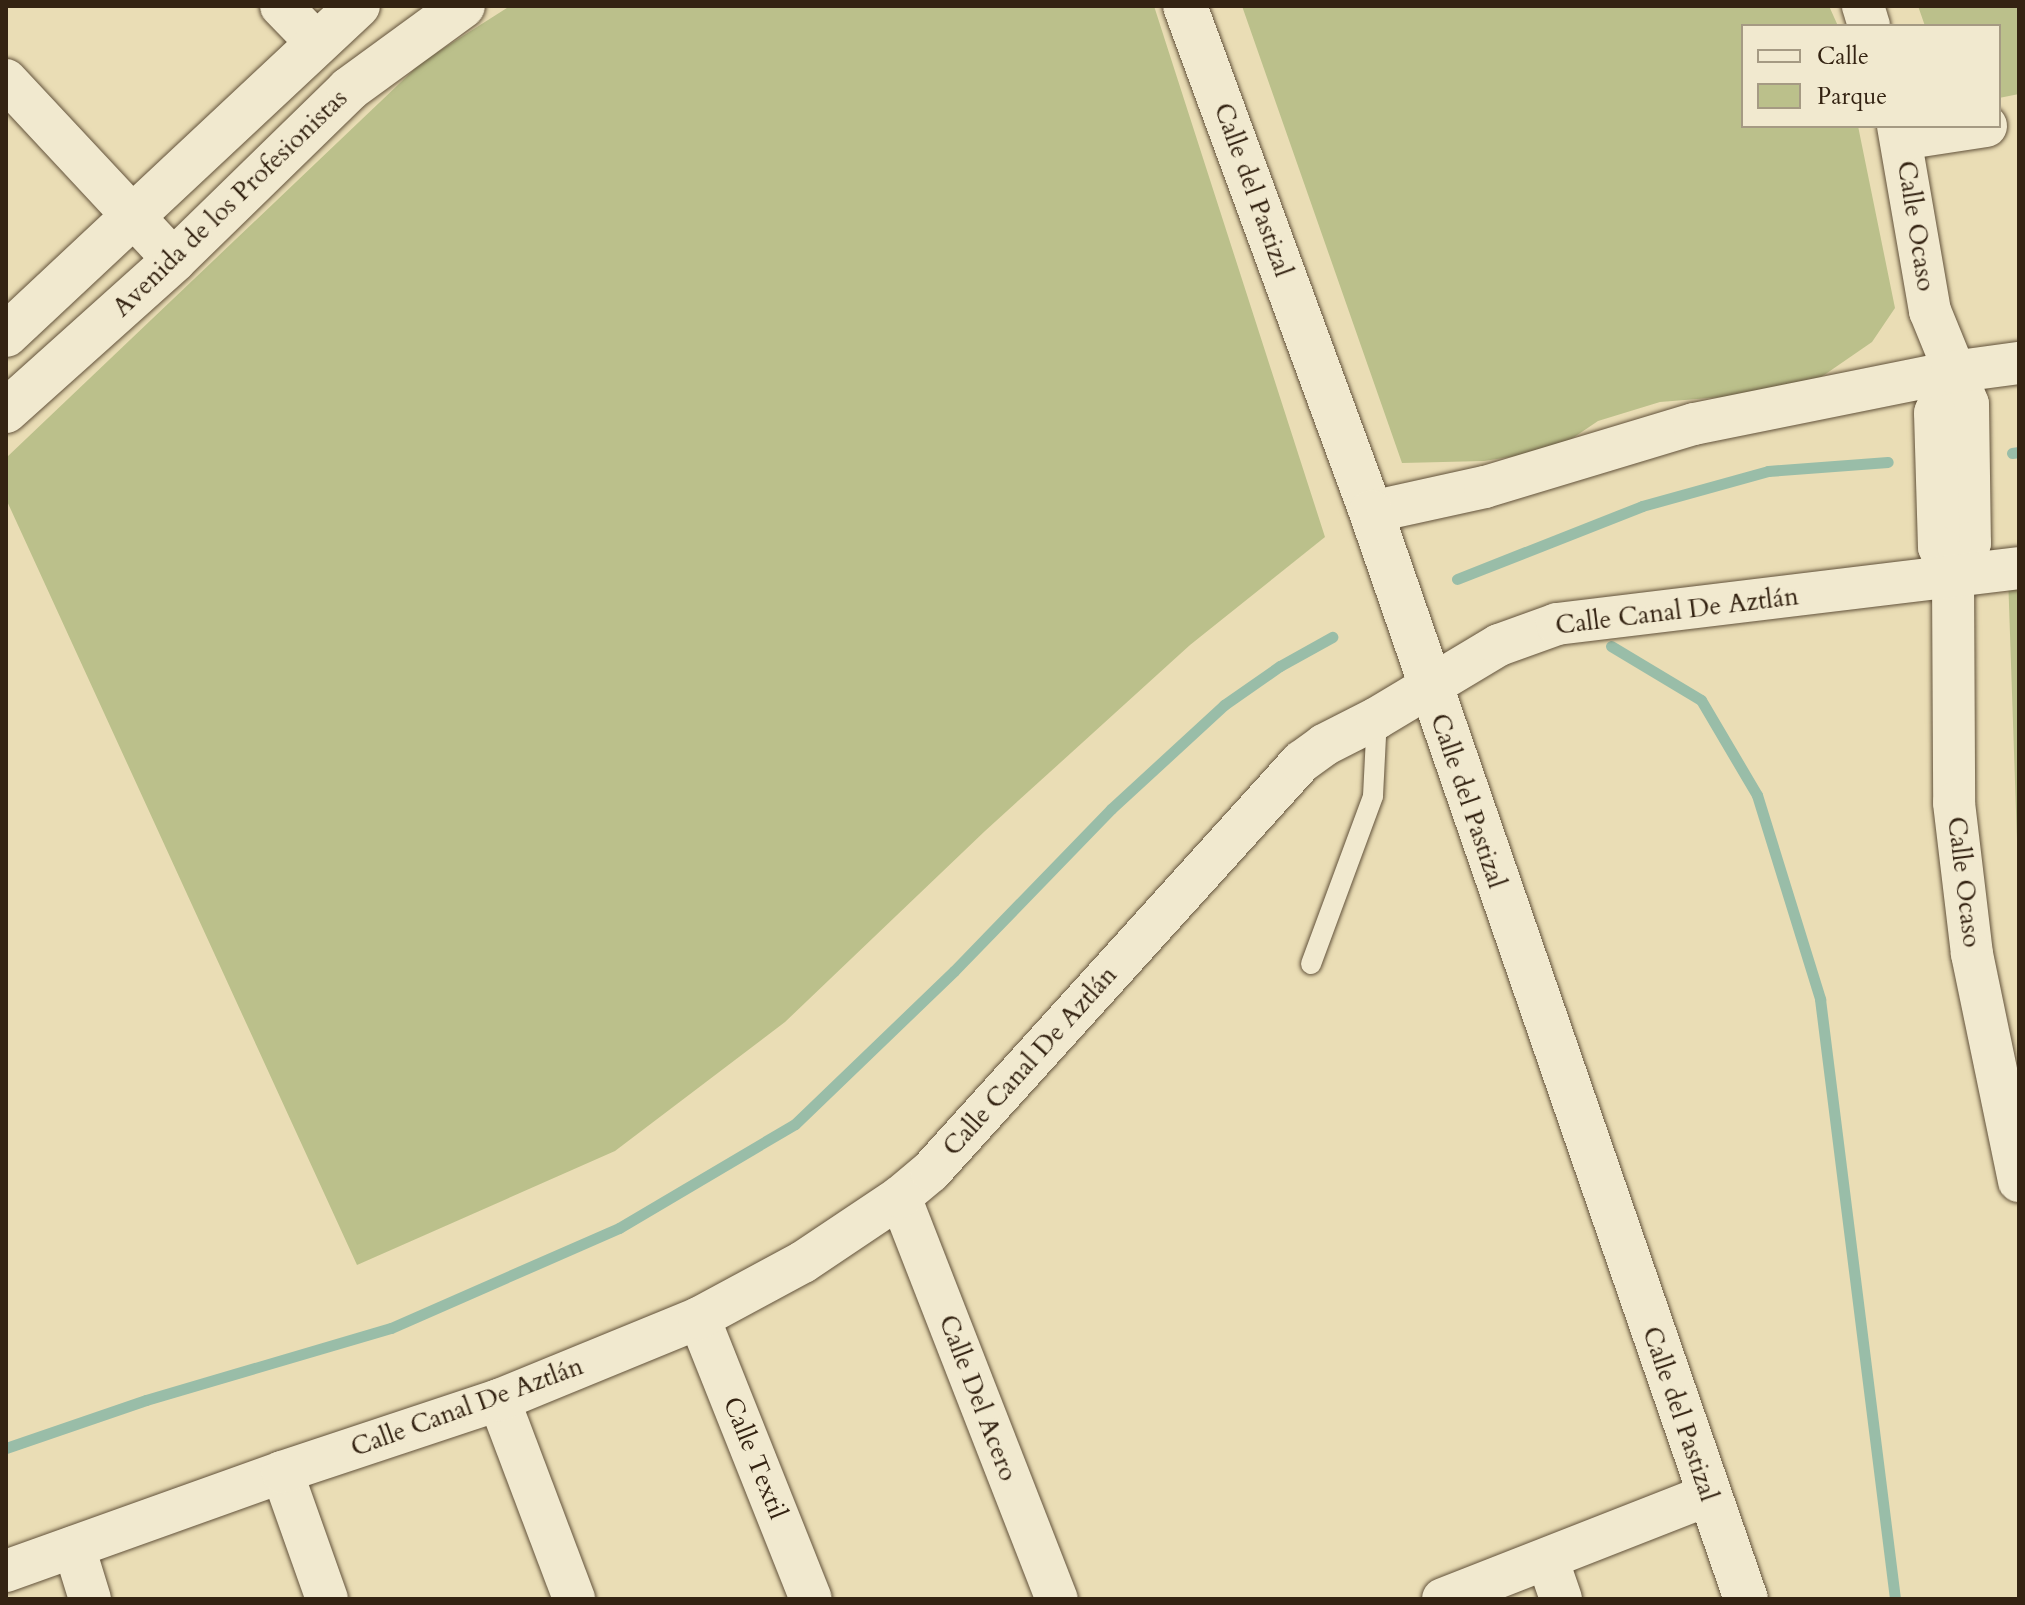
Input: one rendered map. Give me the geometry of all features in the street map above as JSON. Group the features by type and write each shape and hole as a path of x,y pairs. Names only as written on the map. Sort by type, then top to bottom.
{"street":[{"path":"281,6 317,43"},
{"name":"Avenida de los Profesionistas","path":"6,335 358,6"},
{"name":"Avenida de los Profesionistas","path":"6,411 174,260 349,89 463,6"},
{"name":"Calle del Pastizal","path":"1185,6 1371,512 1428,685 1746,1599"},
{"path":"6,80 174,260"},
{"path":"1900,133 1961,128"},
{"name":"Calle Ocaso","path":"1900,133 1930,311 1952,372 1935,413 1939,547 1953,578 1954,803 1972,954 2019,1181"},
{"path":"1371,512 1485,487 1694,424 1952,372 2019,363"},
{"name":"Calle Canal De Aztlán","path":"6,1571 282,1472 499,1400 699,1318 803,1262 900,1197 931,1171 1282,780 1324,745 1377,718 1499,645 1557,624 2019,568"},
{"name":"Calle Del Acero","path":"900,1197 1057,1599"},
{"name":"Calle Textil","path":"699,1318 811,1599"},
{"path":"499,1400 574,1599"},
{"path":"282,1472 327,1599"},
{"path":"1443,1599 1555,1580 1708,1495"},
{"path":"74,1547 90,1599"}],"lane":[{"path":"1311,964 1373,796 1377,718"}],"green space":[{"path":"510,6 1154,6 1325,537 1190,645 985,831 785,1022 615,1151 357,1265 6,499 6,458 422,62"},
{"path":"1242,6 1829,6 1837,24 1741,24 1741,128 1858,128 1895,308 1872,342 1814,382 1758,404 1722,397 1660,402 1598,421 1555,450 1484,461 1402,463"},
{"path":"1918,6 2019,6 2019,94 2001,98 2001,24 1924,24"},
{"path":"2019,573 2019,899 2008,575"}],"waterway":[{"path":"2012,453 2019,452"},
{"path":"1457,579 1642,506 1768,471 1888,462"},
{"path":"6,1448 146,1400 391,1328 619,1228 795,1124 954,971 1111,809 1224,705 1280,666 1332,637"},
{"path":"1611,646 1701,700 1757,795 1820,999 1895,1599"}]}
